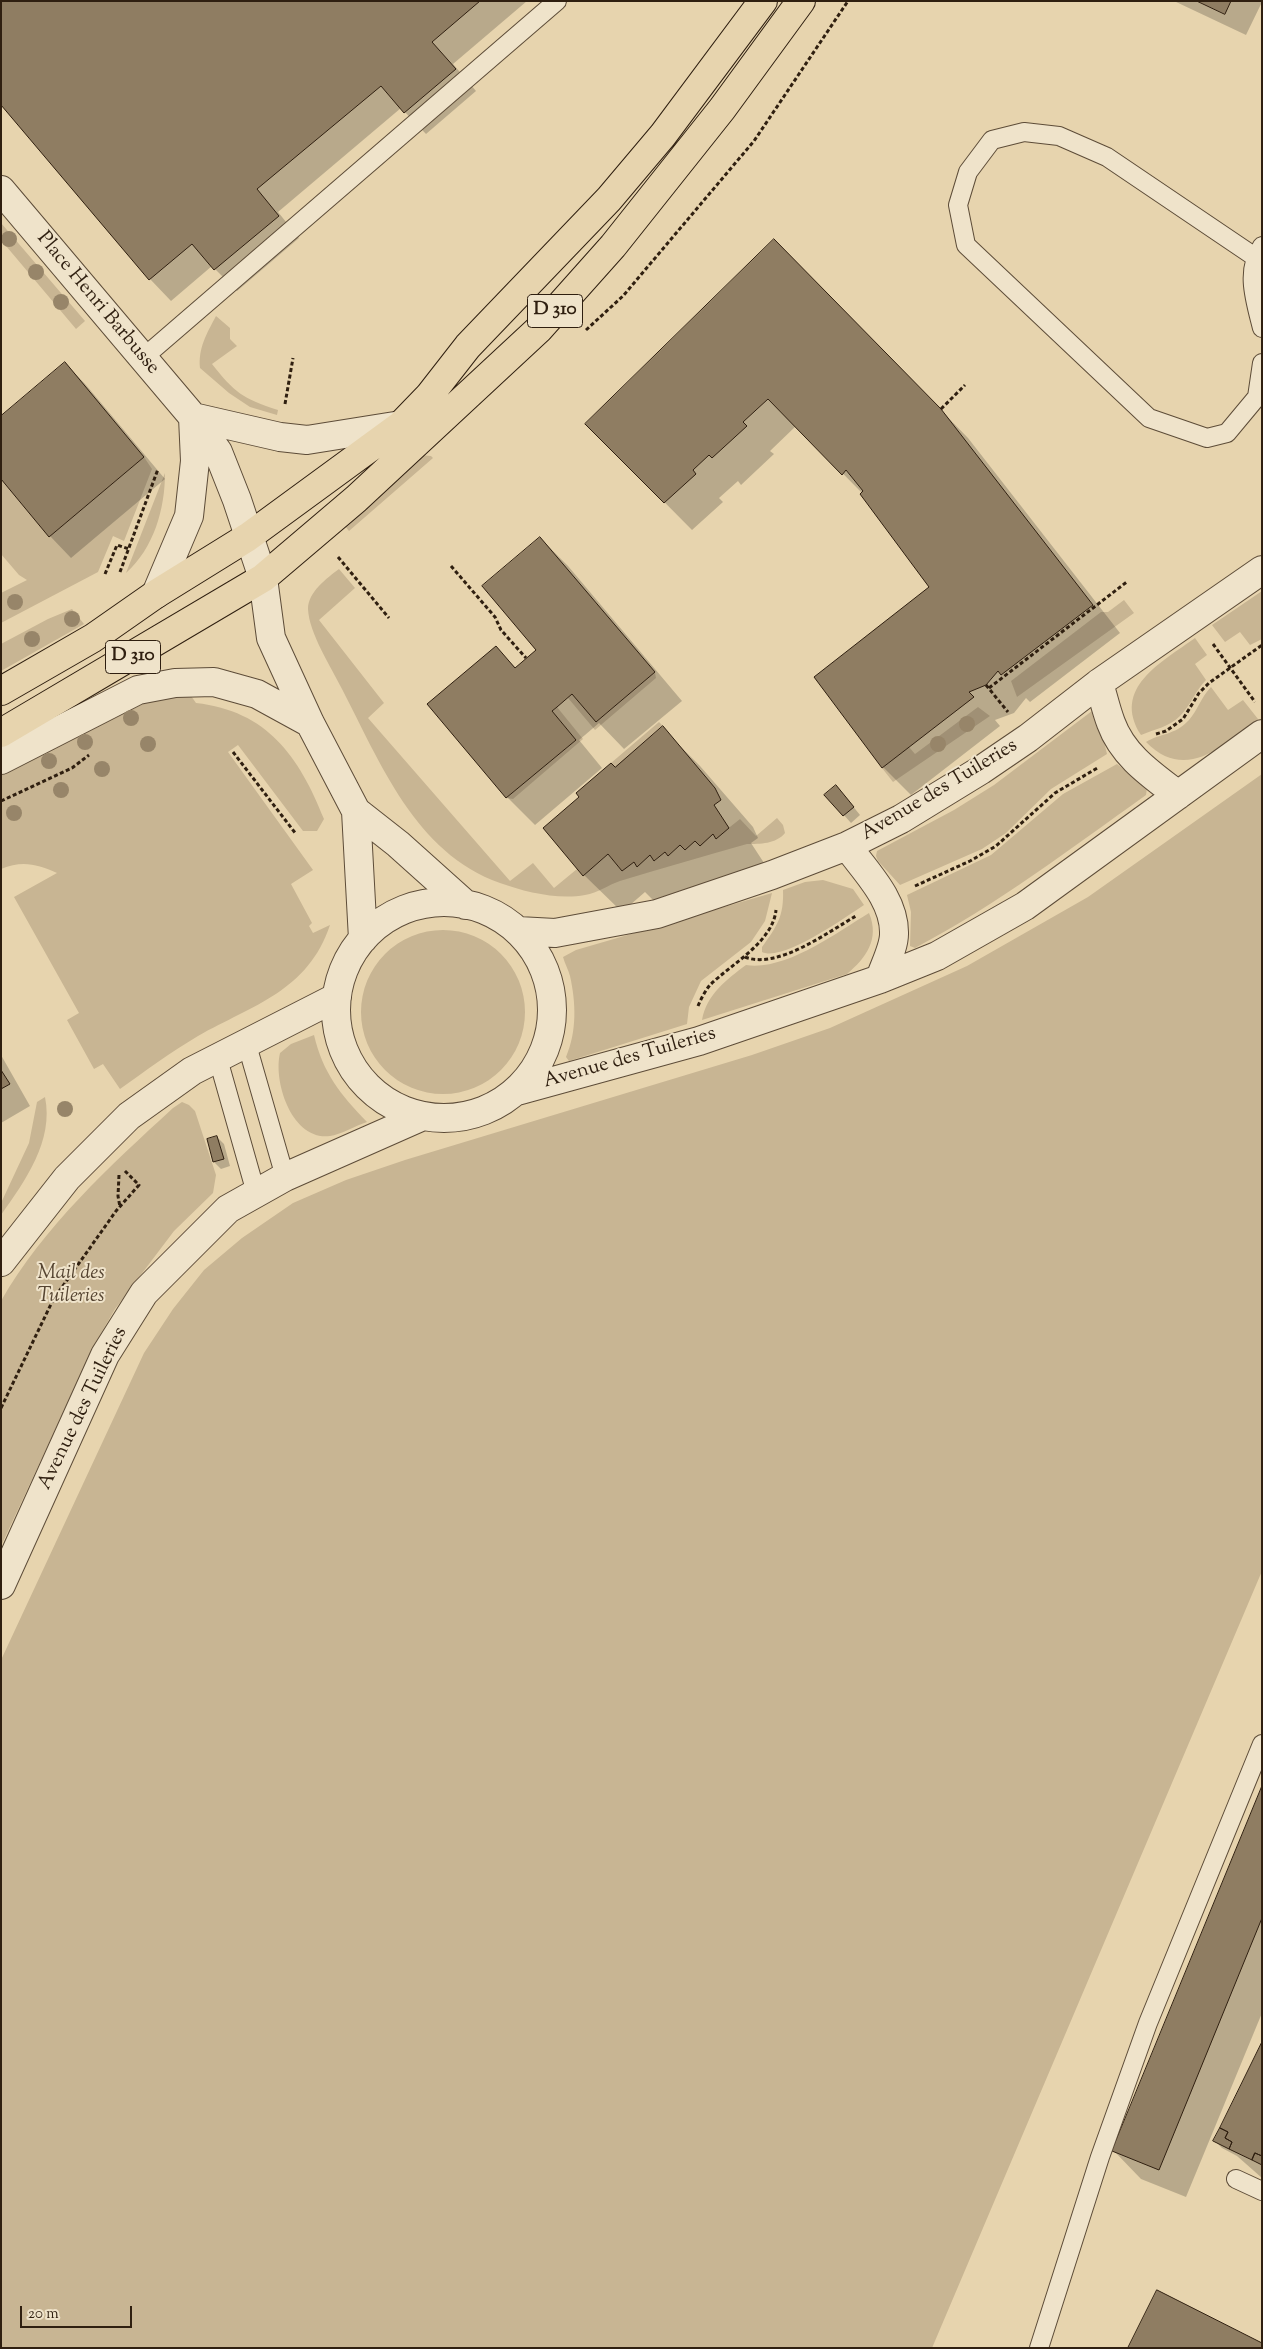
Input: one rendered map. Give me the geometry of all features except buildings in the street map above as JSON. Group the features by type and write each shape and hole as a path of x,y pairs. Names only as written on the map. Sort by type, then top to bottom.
{"main road":[{"name":"D 310","path":"1,691 93,638 156,594 248,537 401,425 429,396 468,346 615,192 663,135 763,1"},
{"name":"D 310","path":"1,733 263,578 356,499 539,329 619,239 722,109 801,1"}],"street":[{"name":"Place Henri Barbusse","path":"1,190 193,417 218,452 237,500 263,578 271,638 310,723 356,811"},
{"path":"156,594 189,516 195,461 193,417 280,437 307,440 401,425"},
{"name":"Avenue des Tuileries","path":"518,931 555,933 657,914 772,875 847,846 901,819 981,770 1028,738 1099,683 1262,570"},
{"path":"1,760 138,690 175,684 214,682 256,694 310,723"},
{"path":"1099,683 1111,725 1126,751 1142,767 1178,795"},
{"name":"Avenue des Tuileries","path":"517,1091 699,1041 880,979 937,956 989,929 1025,906 1262,734"},
{"path":"356,811 398,844 466,905"},
{"path":"356,811 363,939"},
{"path":"847,846 887,900 893,918 894,936 880,979"},
{"path":"438,902 466,905 494,914 518,931 540,959 552,993 551,1029 539,1063 517,1091 489,1109 457,1118 424,1116 398,1108 375,1094 356,1074 344,1051 339,1033 336,998 345,966 363,939 384,920 410,908 438,902"},
{"path":"1,1262 67,1178 122,1124 192,1071 247,1045 336,998"},
{"name":"Avenue des Tuileries","path":"1,1586 105,1355 144,1293 228,1209 285,1176 424,1116"}],"lane":[{"path":"143,358 557,1"},
{"path":"1262,328 1252,289 1258,251 1107,157 1059,136 1024,132 992,140 968,172 958,205 966,245 1149,418 1207,438 1227,433 1257,397 1262,363"},
{"path":"247,1045 285,1176"},
{"path":"218,1058 256,1193"},
{"path":"1039,2348 1100,2157 1148,2023 1262,1744"},
{"path":"1236,2179 1262,2191"}],"path":[{"path":"284,410 293,358"},
{"path":"940,409 965,386"},
{"path":"120,572 162,461"},
{"path":"105,574 117,545 129,549"},
{"path":"338,557 390,618"},
{"path":"451,566 495,617 502,630 526,658"},
{"path":"1006,710 988,687 1128,581"},
{"path":"1193,618 1256,702"},
{"path":"745,957 755,961 776,958 817,939 887,900 970,861 996,846 1055,793 1126,751 1143,738 1166,731 1183,719 1199,693 1230,667 1262,645"},
{"path":"233,752 296,834"},
{"path":"699,1041 694,1022 698,1004 708,986 745,957 763,937 776,914 778,896 772,875"},
{"path":"1,1408 53,1300 120,1207 139,1185 121,1167 118,1196 120,1207"}],"green space":[{"path":"1,223 85,321 76,329 1,240"},
{"path":"216,316 230,328 230,339 237,346 212,364 233,388 256,402 278,410 277,415 250,407 229,393 200,368 202,347"},
{"path":"420,455 433,458 349,531 345,526"},
{"path":"144,457 152,469 124,541 113,536 98,572 1,623 1,593 27,580 19,575 1,554 1,479 49,537"},
{"path":"165,473 163,500 151,540 136,563 126,573"},
{"path":"339,569 355,588 319,620 384,703 368,718 510,881 533,863 554,888 577,869 584,875 608,854 622,871 634,862 638,866 650,855 655,861 665,852 668,856 680,845 685,850 695,841 713,834 716,838 740,819 756,836 777,818 783,825 785,833 772,841 747,844 620,881 590,894 575,896 553,896 520,889 500,883 470,869 445,850 423,828 403,802 386,775 316,639 309,618 309,603 319,586"},
{"path":"1262,591 1262,639 1250,645 1240,632 1225,642 1212,625"},
{"path":"1124,600 1134,613 1017,697 1011,681 1101,612 1108,612"},
{"path":"72,609 84,624 1,671 1,644 48,619"},
{"path":"1195,638 1207,655 1195,664 1206,680 1184,712 1176,720 1141,735 1133,718 1132,703 1136,690 1144,678 1156,667"},
{"path":"655,672 656,678 595,730 568,698 572,694 596,722"},
{"path":"1211,687 1228,710 1243,700 1258,719 1218,749 1190,760 1176,759 1161,754 1146,742 1178,729 1189,720"},
{"path":"189,693 196,703 221,708 242,716 261,727 277,740 303,775 324,819 317,831 303,831 238,745 228,752 313,870 291,884 312,923 309,926 313,933 330,925 320,947 308,966 293,981 258,1005 188,1042 120,1089 103,1064 94,1069 67,1020 79,1013 14,897 57,873 29,864 9,866 1,869 1,775 151,700"},
{"path":"557,707 583,739 513,799 506,798 576,740 552,711"},
{"path":"978,707 990,716 893,782 882,768 909,747 915,754"},
{"path":"1092,711 1097,714 1107,754 1051,789 1006,833 982,849 900,885 878,861 877,851 954,810 994,785"},
{"path":"659,722 663,726 615,767 611,763"},
{"path":"1117,764 1147,788 1146,795 1005,894 915,948 910,946 911,912 907,895 991,855 1063,794"},
{"path":"1262,774 1262,1571 932,2348 1,2348 1,1660 144,1353 173,1309 204,1270 242,1238 293,1203 346,1180 405,1160 752,1055 830,1028 967,966 1088,897"},
{"path":"823,880 853,889 864,905 798,945 784,951 762,952 762,947 776,927 781,914 783,890 805,882"},
{"path":"772,893 765,921 751,942 701,981 689,1007 687,1024 569,1061 566,1057 574,1027 574,1007 570,976 563,957 576,950"},
{"path":"869,913 873,931 872,940 865,955 847,974 702,1020 708,1003 718,988 746,965 777,962 794,956 826,940"},
{"path":"443,930 467,934 482,940 501,954 515,973 521,988 525,1012 521,1036 515,1051 501,1070 482,1084 467,1090 443,1094 419,1090 404,1084 385,1070 371,1051 365,1036 361,1012 365,988 371,973 385,954 404,940 419,934"},
{"path":"314,1035 322,1061 334,1082 367,1122 330,1136 317,1135 305,1129 296,1120 288,1107 280,1079 280,1053 291,1044"},
{"path":"45,1097 47,1113 41,1145 28,1174 1,1215 1,1203 29,1143 37,1102"},
{"name":"Mail des Tuileries","path":"182,1102 189,1105 195,1111 216,1175 213,1193 174,1231 115,1309 96,1342 1,1546 1,1301 37,1247 58,1222 102,1175 173,1108"}]}
